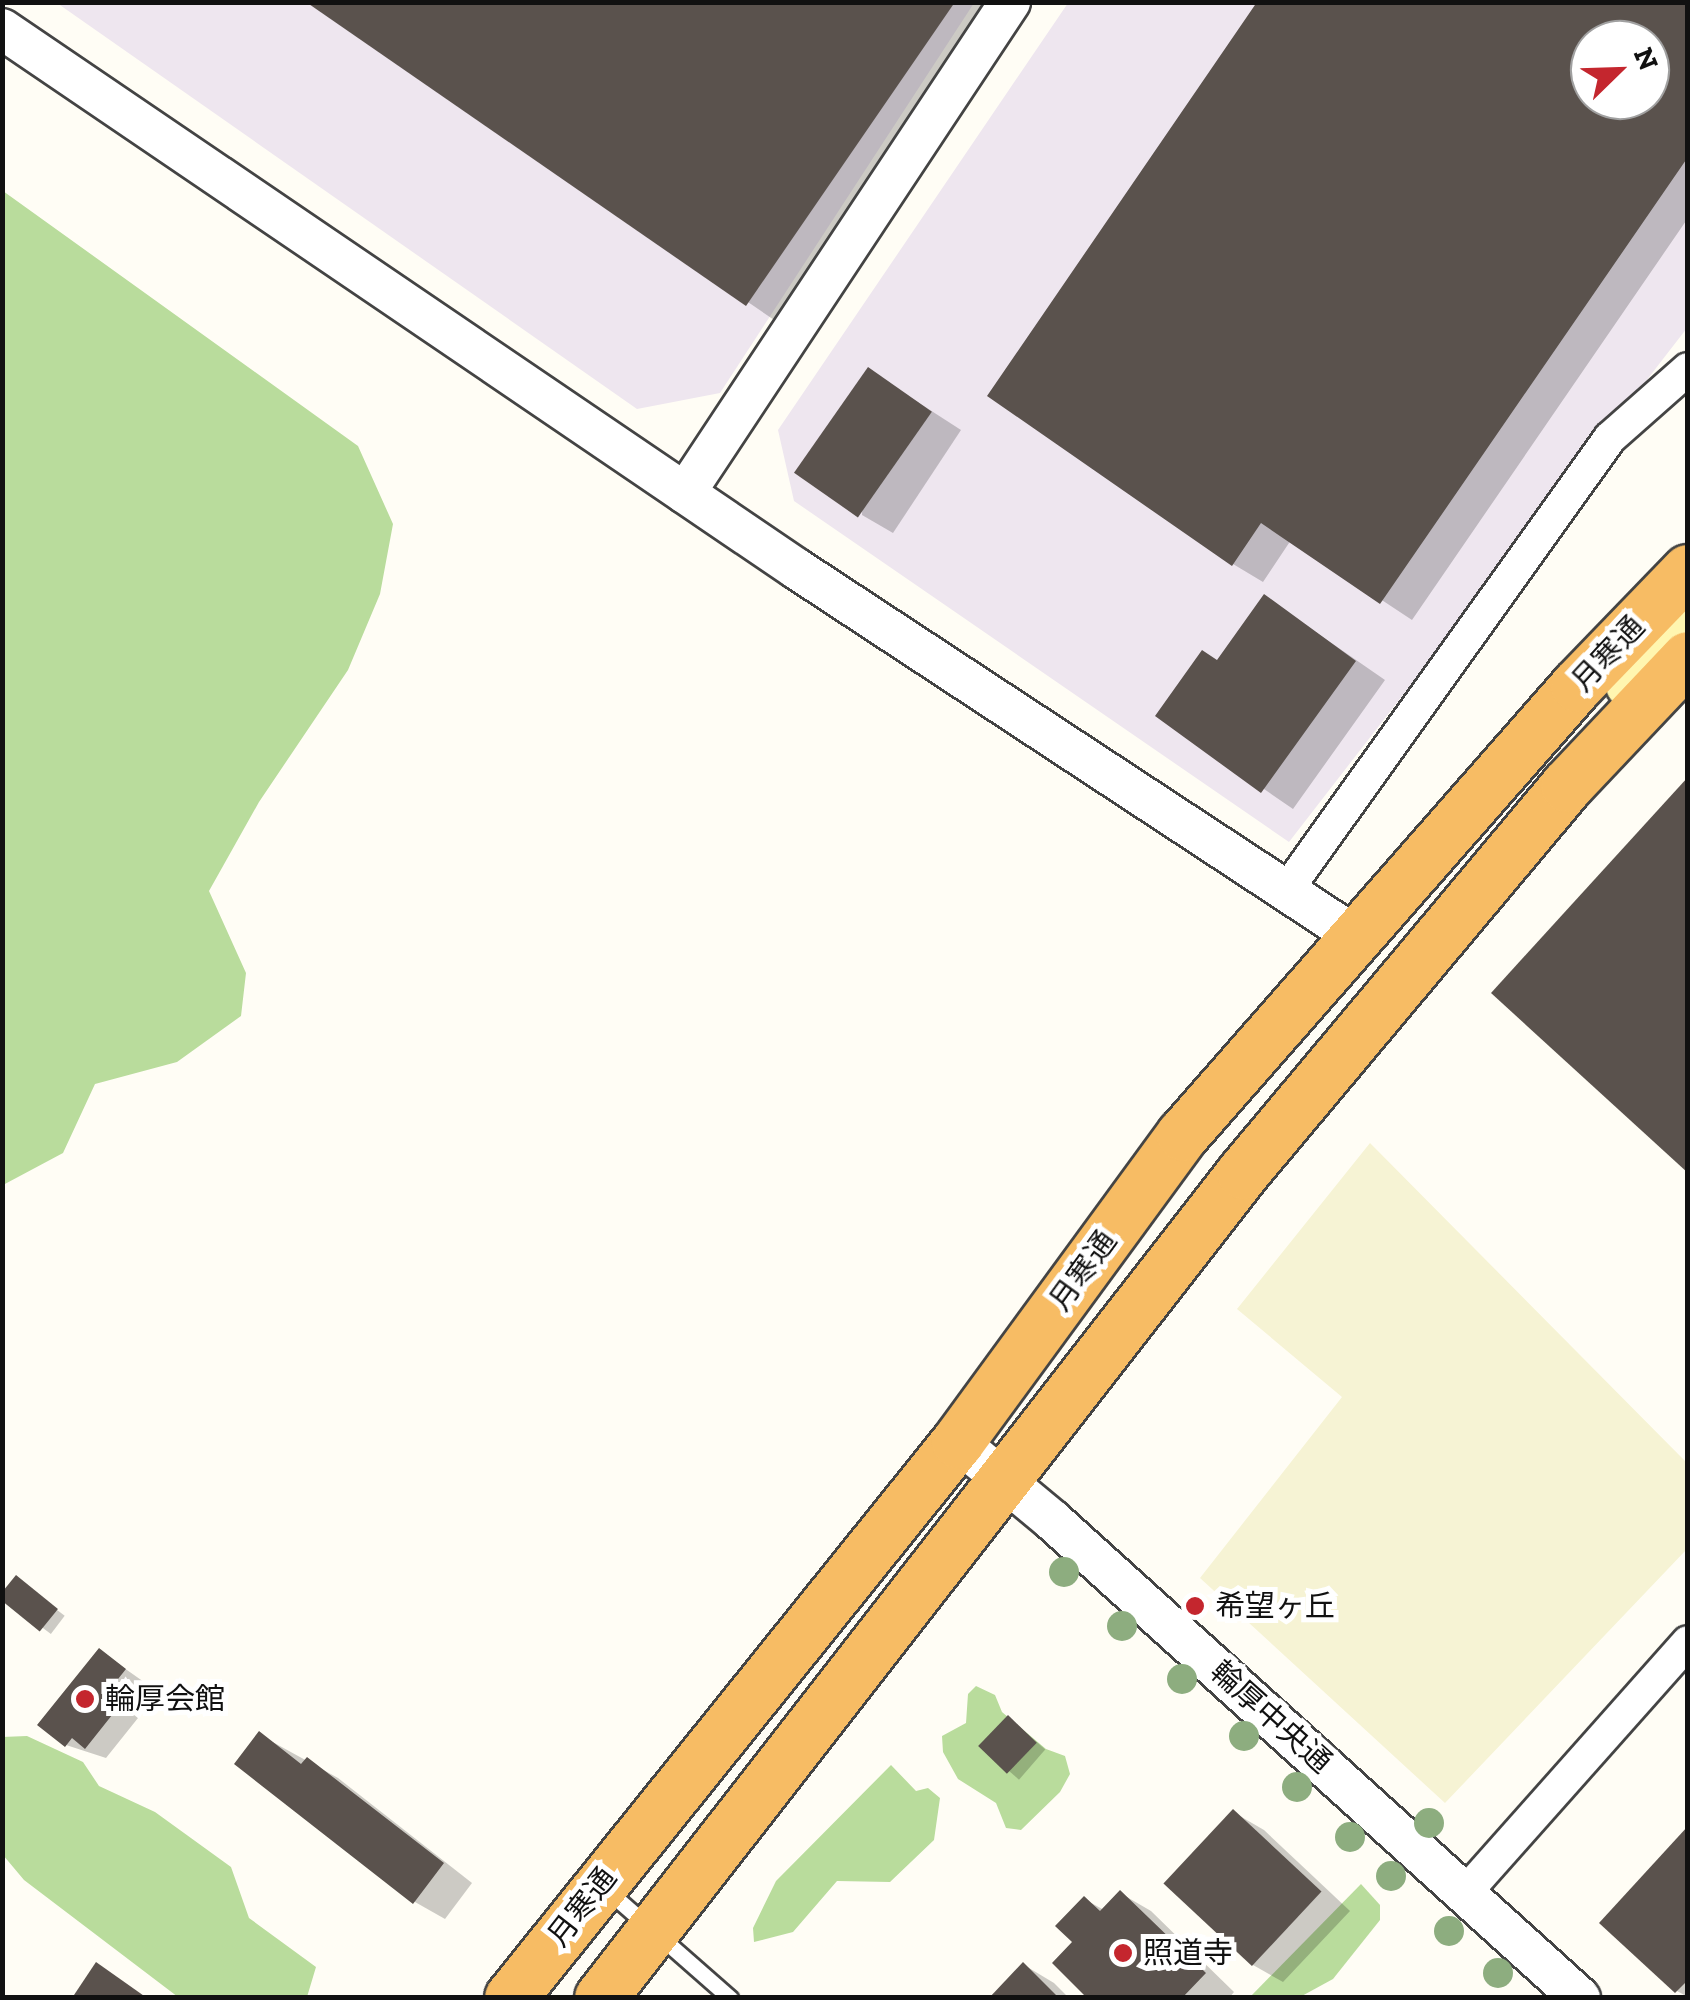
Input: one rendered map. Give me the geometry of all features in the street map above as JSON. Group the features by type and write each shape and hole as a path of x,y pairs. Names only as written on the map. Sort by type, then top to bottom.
{"highway":[{"name":"月寒通","path":"511,1998 958,1442 1183,1135 1355,936 1688,571"},
{"name":"月寒通","path":"601,1998 1320,1079 1567,786 1688,658"}],"main road":[{"path":"1320,1079 1445,901 1688,620"}],"street":[{"path":"685,493 1010,2"},
{"path":"2,29 685,493 1355,936"},
{"path":"1286,891 1610,438 1688,369"},
{"name":"輪厚中央通","path":"958,1442 1466,1892 1580,1998"},
{"path":"1466,1892 1688,1642"}],"lane":[{"path":"600,1884 730,1998"}],"shaded area":[{"path":"57,3 974,3 720,393 637,409"},
{"path":"1068,3 1687,3 1687,328 1289,842 794,501 778,430"},
{"path":"1370,1143 1687,1463 1687,1549 1445,1803 1200,1578 1342,1397 1237,1309"}],"green space":[{"path":"3,191 358,446 393,524 380,594 348,670 259,802 209,891 246,973 241,1016 177,1062 95,1084 63,1153 3,1185"},
{"path":"976,1686 995,1695 1002,1712 1046,1749 1065,1756 1070,1774 1060,1792 1021,1830 1006,1828 996,1803 958,1779 943,1752 942,1736 966,1723 968,1694"},
{"path":"27,1736 83,1762 99,1786 155,1812 231,1867 249,1918 316,1967 307,1997 178,1997 24,1880 3,1855 2,1737"},
{"path":"891,1765 916,1791 928,1788 940,1798 934,1840 890,1882 837,1881 793,1932 754,1942 753,1928 776,1881"},
{"path":"1361,1884 1380,1905 1380,1920 1333,1979 1300,1997 1250,1997"}],"building":[{"path":"306,2 955,2 746,306"},
{"path":"1257,2 1688,2 1688,157 1380,604 1261,523 1232,566 987,396"},
{"path":"868,367 932,412 858,517 794,473"},
{"path":"1264,594 1356,661 1261,793 1155,716 1202,650 1217,660"},
{"path":"1688,777 1688,1173 1491,993"},
{"path":"16,1575 58,1609 40,1632 2,1601 2,1592"},
{"name":"輪厚会館","path":"99,1648 126,1669 106,1694 120,1705 85,1749 72,1738 65,1747 37,1725"},
{"path":"1008,1715 1037,1743 1007,1774 978,1746"},
{"path":"259,1731 301,1764 307,1757 444,1863 413,1904 234,1764"},
{"path":"1233,1809 1321,1892 1252,1966 1163,1884"},
{"path":"1688,1826 1688,1980 1675,1993 1599,1923"},
{"name":"照道寺","path":"1120,1890 1206,1973 1182,1998 1087,1998 1052,1963 1072,1942 1055,1926 1084,1896 1100,1911"},
{"path":"96,1962 147,1998 72,1998"},
{"path":"1023,1962 1059,1998 989,1998"}],"place":[{"name":"希望ヶ丘","path":"1195,1606"},
{"name":"輪厚会館","path":"85,1699"},
{"name":"照道寺","path":"1123,1953"}]}
